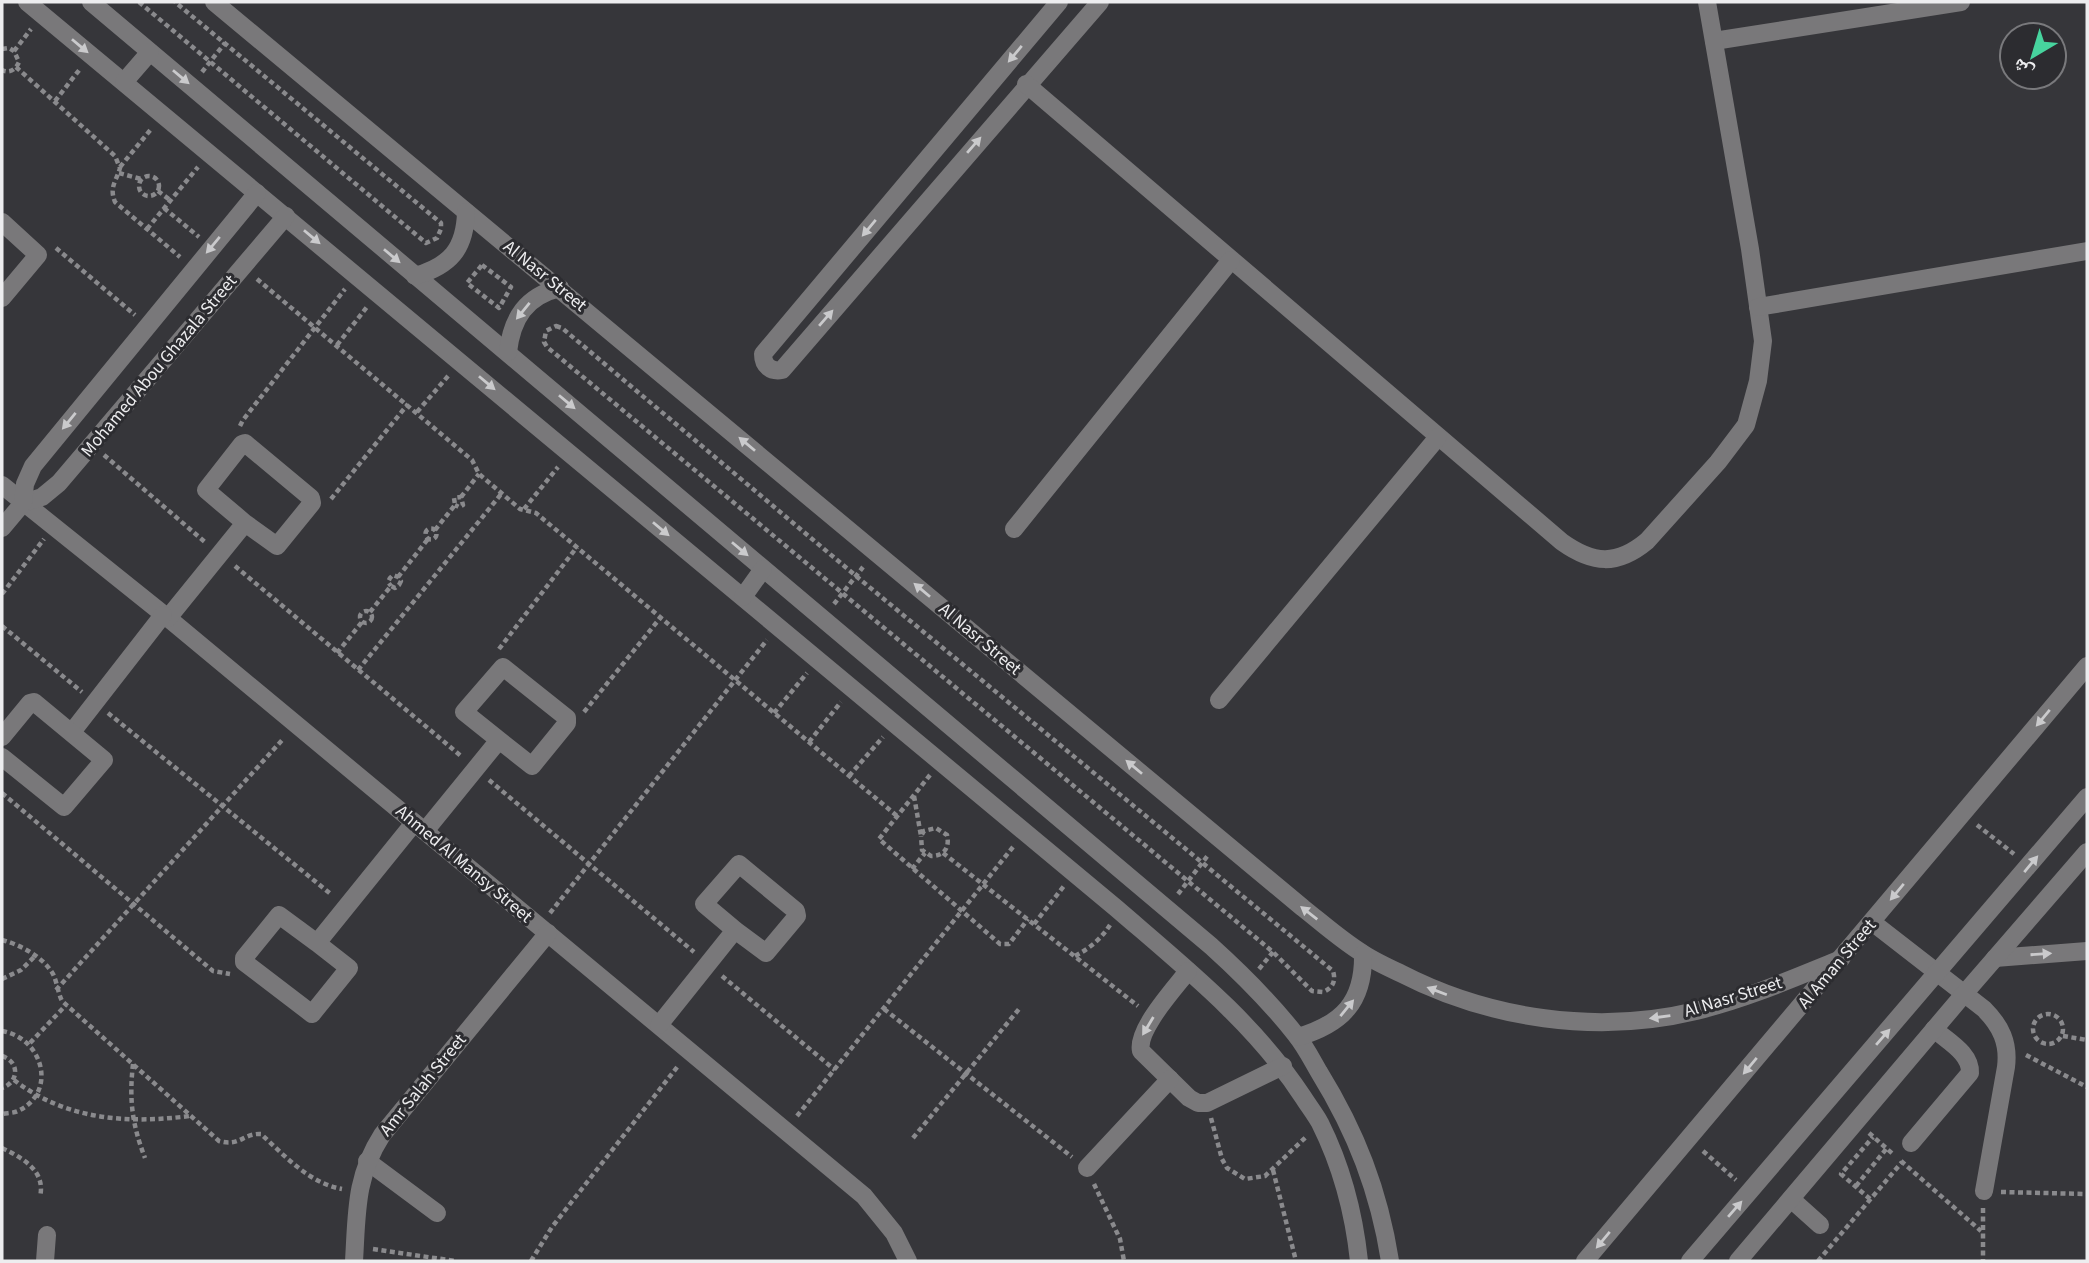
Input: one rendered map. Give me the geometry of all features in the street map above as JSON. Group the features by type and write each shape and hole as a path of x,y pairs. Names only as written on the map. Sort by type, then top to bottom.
{"street":[{"path":"27,2 779,626 1188,971 1254,1034 1283,1066 1320,1123 1346,1189 1359,1261"},
{"path":"91,2 1250,981 1298,1037 1344,1112 1374,1187 1391,1261"},
{"name":"Al Nasr Street","path":"214,2 1220,839 1363,954 1432,990 1496,1010 1576,1021 1629,1021 1695,1012 1772,987 1841,958"},
{"path":"1059,2 763,354 768,367 782,370 1100,2"},
{"path":"1027,84 1575,551 1605,560 1620,558 1647,541 1718,462 1745,425 1758,381 1763,341 1750,249 1707,2"},
{"path":"1714,41 1961,2"},
{"path":"124,82 150,52"},
{"name":"Mohamed Abou Ghazala Street","path":"2,528 23,503 33,466 257,193"},
{"path":"415,276 437,268 454,254 462,241 466,212"},
{"name":"Mohamed Abou Ghazala Street","path":"23,503 42,497 58,483 286,216"},
{"path":"2,222 38,255 2,298"},
{"path":"1758,307 2087,251"},
{"path":"1014,529 1231,260"},
{"path":"837,266 857,283"},
{"path":"508,352 514,322 522,309 546,291 560,288"},
{"path":"1219,700 1438,437"},
{"path":"243,443 313,501 276,547 206,490 243,443"},
{"name":"Ahmed Al Mansy Street","path":"2,485 166,616 864,1196 894,1233 908,1261"},
{"path":"72,732 94,701 245,523"},
{"path":"743,597 764,569"},
{"name":"Al Aman Street","path":"1585,1261 2087,666"},
{"path":"501,667 567,718 568,723 532,766 464,712 501,667"},
{"path":"2,737 30,703 34,702 104,760 64,807 2,757"},
{"path":"317,943 346,907 499,740"},
{"path":"1690,1261 2087,797"},
{"path":"1738,1261 2087,852"},
{"path":"739,864 798,914 766,953 735,930 704,904 739,864"},
{"path":"279,915 317,943 349,968 312,1014 245,964 244,958 279,915"},
{"path":"1872,922 1984,1009 1997,1023 2006,1045 2006,1067 1984,1191"},
{"name":"Amr Salah Street","path":"355,1254 358,1192 367,1161 382,1135 544,930"},
{"path":"659,1025 735,930"},
{"path":"1995,958 2087,951"},
{"path":"1298,1037 1331,1024 1347,1011 1358,993 1363,972 1363,954"},
{"path":"1188,971 1153,1018 1139,1044 1141,1051 1189,1098 1198,1102 1208,1103 1283,1066"},
{"path":"1911,1143 1970,1073 1966,1057 1934,1029"},
{"path":"1087,1168 1170,1079"},
{"path":"367,1161 437,1213"},
{"path":"1791,1199 1820,1225"},
{"path":"46,1261 47,1235"}],"path":[{"path":"139,2 426,243 436,238 441,229 440,223 175,2"},
{"path":"14,51 43,14"},
{"path":"191,86 240,24"},
{"path":"2,49 9,48 18,56 16,67 11,71 2,70"},
{"path":"55,102 91,55"},
{"path":"16,67 115,156 119,171"},
{"path":"163,115 119,171 113,185 114,199 194,268"},
{"path":"147,229 209,153"},
{"path":"119,171 141,179 146,177 156,180 158,191 154,195 143,194 140,190 141,179"},
{"path":"158,191 170,200"},
{"path":"164,208 212,247"},
{"path":"54,247 148,326"},
{"path":"482,265 511,287 499,308 467,283 482,265"},
{"path":"243,267 472,460 479,474 523,510 536,513 897,816"},
{"path":"243,443 239,431 243,420 356,274"},
{"path":"337,345 378,293"},
{"path":"556,326 562,328 856,576 1334,971 1332,986 1323,992 1312,991 1273,952 547,347 544,342 545,331 556,326"},
{"path":"417,412 461,361"},
{"path":"313,501 325,501 335,495 408,404"},
{"path":"523,510 570,453"},
{"path":"337,653 362,622 371,621 370,612 391,586 388,582 390,578 393,575 398,577 428,539 436,537 435,530 455,505 454,498 461,497 479,474"},
{"path":"358,670 502,493"},
{"path":"2,594 53,527"},
{"path":"501,667 498,654 500,648 577,547"},
{"path":"822,618 875,552"},
{"path":"362,622 359,618 361,613 370,612"},
{"path":"567,718 572,719 583,713 660,617"},
{"path":"2,626 346,907"},
{"path":"544,930 779,626"},
{"path":"774,713 818,659"},
{"path":"809,742 853,688"},
{"path":"849,776 895,723"},
{"path":"56,990 297,725"},
{"path":"941,762 878,839 1004,945 1009,944 1028,919"},
{"path":"2,793 213,971 220,974 234,972 245,964"},
{"path":"914,795 921,836 920,846 931,856 943,853"},
{"path":"1963,813 2029,866"},
{"path":"921,836 930,828 942,831 948,841 943,853"},
{"path":"785,1130 1025,832"},
{"path":"1167,909 1220,839"},
{"path":"912,869 925,853"},
{"path":"943,853 1153,1018"},
{"path":"1034,924 1074,874"},
{"path":"1075,956 1090,948 1103,936 1112,922 1116,908"},
{"path":"2,940 16,944 36,956 54,976 56,990 66,1005 219,1141 241,1141 250,1135 261,1134 307,1175 331,1187 358,1192"},
{"path":"2,979 21,970 36,956"},
{"path":"30,1043 66,1005"},
{"path":"884,1009 1087,1168 1120,1239 1124,1261"},
{"path":"913,1138 1019,1009"},
{"path":"2052,1014 2062,1022 2063,1035 2052,1044 2039,1042 2035,1036 2035,1023 2039,1017 2052,1014"},
{"path":"2,1031 15,1033 30,1043 39,1059 41,1078 34,1096 18,1111 2,1114"},
{"path":"2063,1035 2087,1040"},
{"path":"2006,1045 2087,1087"},
{"path":"531,1261 552,1227 690,1051"},
{"path":"2,1056 9,1059 16,1072 9,1086 2,1088"},
{"path":"133,1064 132,1120 145,1158"},
{"path":"14,1080 34,1096 82,1113 132,1120 191,1116"},
{"path":"1208,1103 1222,1159 1227,1168 1245,1179 1265,1176 1320,1123"},
{"path":"1856,1121 1982,1231"},
{"path":"1870,1199 1841,1174 1873,1137"},
{"path":"1689,1139 1750,1191"},
{"path":"2,1148 33,1168 41,1182 40,1198"},
{"path":"1856,1186 1887,1148"},
{"path":"1818,1261 1902,1162"},
{"path":"1273,1170 1296,1261"},
{"path":"1983,1261 1984,1191 2087,1194"},
{"path":"355,1254 455,1261"}]}
